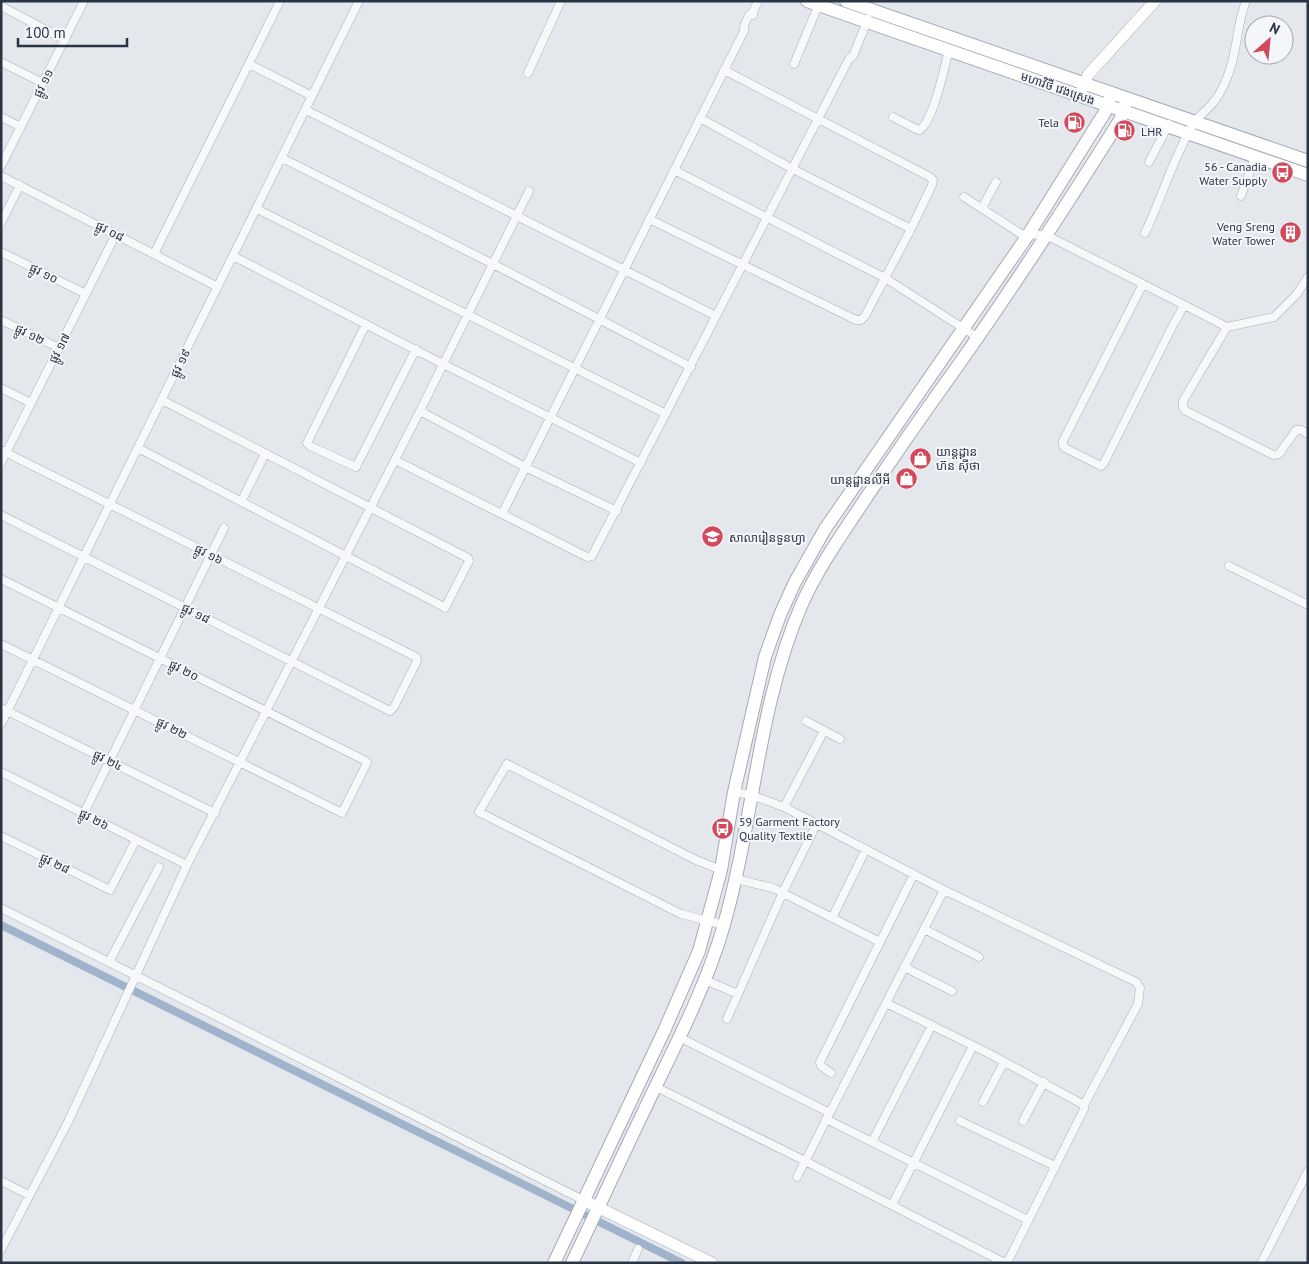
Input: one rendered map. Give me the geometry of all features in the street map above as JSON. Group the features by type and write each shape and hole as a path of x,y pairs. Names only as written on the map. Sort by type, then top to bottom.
{"main road":[{"name":"មហាវិថី វេងស្រេង","path":"808,1 820,6 867,15 1084,84 1110,99 1170,121 1308,162"},
{"name":"មហាវិថី វេងស្រេង","path":"846,1 867,15 949,50 1080,96 1110,99"},
{"path":"554,1263 689,977 708,921 721,870 734,792 765,657 780,615 795,582 814,547 1028,235 1105,112 1110,99"},
{"path":"572,1263 705,980 724,925 736,879 751,795 781,662 794,623 809,589 828,556 874,486 1046,235 1110,135 1125,105"},
{"name":"មហាវិថី វេងស្រេង","path":"1191,128 1255,157 1308,175"},
{"path":"814,547 828,556"},
{"path":"780,615 794,623"}],"street":[{"name":"ផ្លូវ ១១","path":"1,166 84,1"},
{"path":"154,254 280,1"},
{"name":"ផ្លូវ ១៩","path":"1,724 4,709 33,660 359,1"},
{"path":"528,72 561,1"},
{"path":"502,514 744,31 743,28 749,14 753,12 758,1"},
{"path":"1080,96 1088,75 1156,1"},
{"path":"1145,233 1169,173 1191,128 1220,93 1236,51 1240,19 1246,1"},
{"path":"1,6 65,40"},
{"path":"794,64 812,20 820,6"},
{"path":"396,460 587,557 592,556 849,59 848,54 867,15"},
{"path":"893,117 918,130 922,129 931,115 949,50"},
{"path":"1,62 43,83"},
{"path":"249,64 312,96"},
{"path":"649,219 856,320 861,320 865,316 911,228 933,180 930,177 724,70"},
{"path":"306,110 716,316"},
{"path":"1,117 21,127"},
{"path":"700,118 791,168 911,228"},
{"path":"1150,162 1170,121"},
{"path":"1241,196 1255,157"},
{"path":"282,158 493,264 691,367"},
{"path":"674,170 885,278 977,338"},
{"name":"ផ្លូវ ០៨","path":"1,176 218,287"},
{"path":"982,208 996,182"},
{"path":"1,222 20,185"},
{"path":"1,1250 4,1238 68,1122 187,865 396,460 529,192"},
{"path":"964,197 1022,234 1046,235 1227,327 1274,317 1297,294 1308,277"},
{"path":"256,209 666,414"},
{"name":"ផ្លូវ ១៧","path":"1,462 4,452 31,403 116,234"},
{"name":"ផ្លូវ ១០","path":"1,252 86,294"},
{"path":"233,256 641,463"},
{"path":"1143,284 1063,441 1065,448 1071,452 1094,464 1101,466 1104,463 1184,306"},
{"name":"ផ្លូវ ១២","path":"1,320 59,348"},
{"path":"366,324 308,441 307,444 310,446 356,467 416,349"},
{"path":"1227,327 1183,401 1183,407 1186,412 1273,455 1279,454 1296,430 1301,430 1308,434"},
{"path":"1,388 31,403"},
{"path":"138,448 346,557 444,607 446,606 469,559 162,400"},
{"path":"420,411 525,467 616,511"},
{"name":"ផ្លូវ ១៦","path":"4,452 416,657 416,661 394,707 390,711"},
{"path":"241,502 265,454"},
{"name":"ផ្លូវ ១៨","path":"1,515 390,711"},
{"path":"84,814 224,528"},
{"path":"1229,566 1308,605"},
{"name":"ផ្លូវ ២០","path":"1,579 367,762 342,813"},
{"name":"ផ្លូវ ២២","path":"1,644 342,813"},
{"name":"ផ្លូវ ២៤","path":"4,709 215,813"},
{"path":"806,722 840,739"},
{"path":"784,807 824,731"},
{"path":"721,870 696,860 506,764 479,812 681,914 724,925"},
{"name":"ផ្លូវ ២៦","path":"1,772 187,865"},
{"path":"656,1087 805,1160 1006,1263 1084,1109 1084,1105 1138,1004 1140,988 1136,982 944,890 784,807 751,795 734,792"},
{"path":"727,1019 783,892 817,823"},
{"name":"ផ្លូវ ២៨","path":"1,836 110,890 136,840"},
{"path":"832,918 866,849"},
{"path":"109,962 159,867"},
{"path":"831,1073 821,1066 820,1062 914,874"},
{"path":"736,879 783,892 880,942"},
{"path":"797,1177 944,890"},
{"path":"1,908 109,962 579,1208 712,1263"},
{"path":"924,929 979,957"},
{"path":"904,968 952,992"},
{"path":"705,980 738,994"},
{"path":"886,1003 1044,1082 1084,1105"},
{"path":"872,1142 932,1025"},
{"path":"679,1038 828,1116 872,1142 1028,1220"},
{"path":"892,1205 973,1046"},
{"path":"983,1102 1004,1062"},
{"path":"1023,1122 1044,1082"},
{"path":"960,1121 1055,1166"},
{"path":"1261,1263 1308,1171"},
{"path":"1,1181 29,1195"},
{"path":"632,1263 638,1249"}],"waterway":[{"path":"1,925 682,1263"}],"place":[{"name":"Tela","path":"1075,122"},
{"name":"LHR","path":"1125,131"},
{"name":"56 - Canadia Water Supply","path":"1283,173"},
{"name":"Veng Sreng Water Tower","path":"1291,233"},
{"name":"យាន្ដដ្ឋាន ហ៊ន ស៊ីថា","path":"920,458"},
{"name":"យាន្ដដ្ឋានលីអី","path":"906,479"},
{"name":"សាលារៀនទួនហ្វា","path":"713,537"},
{"name":"59 Garment Factory Quality Textile","path":"723,828"}]}
